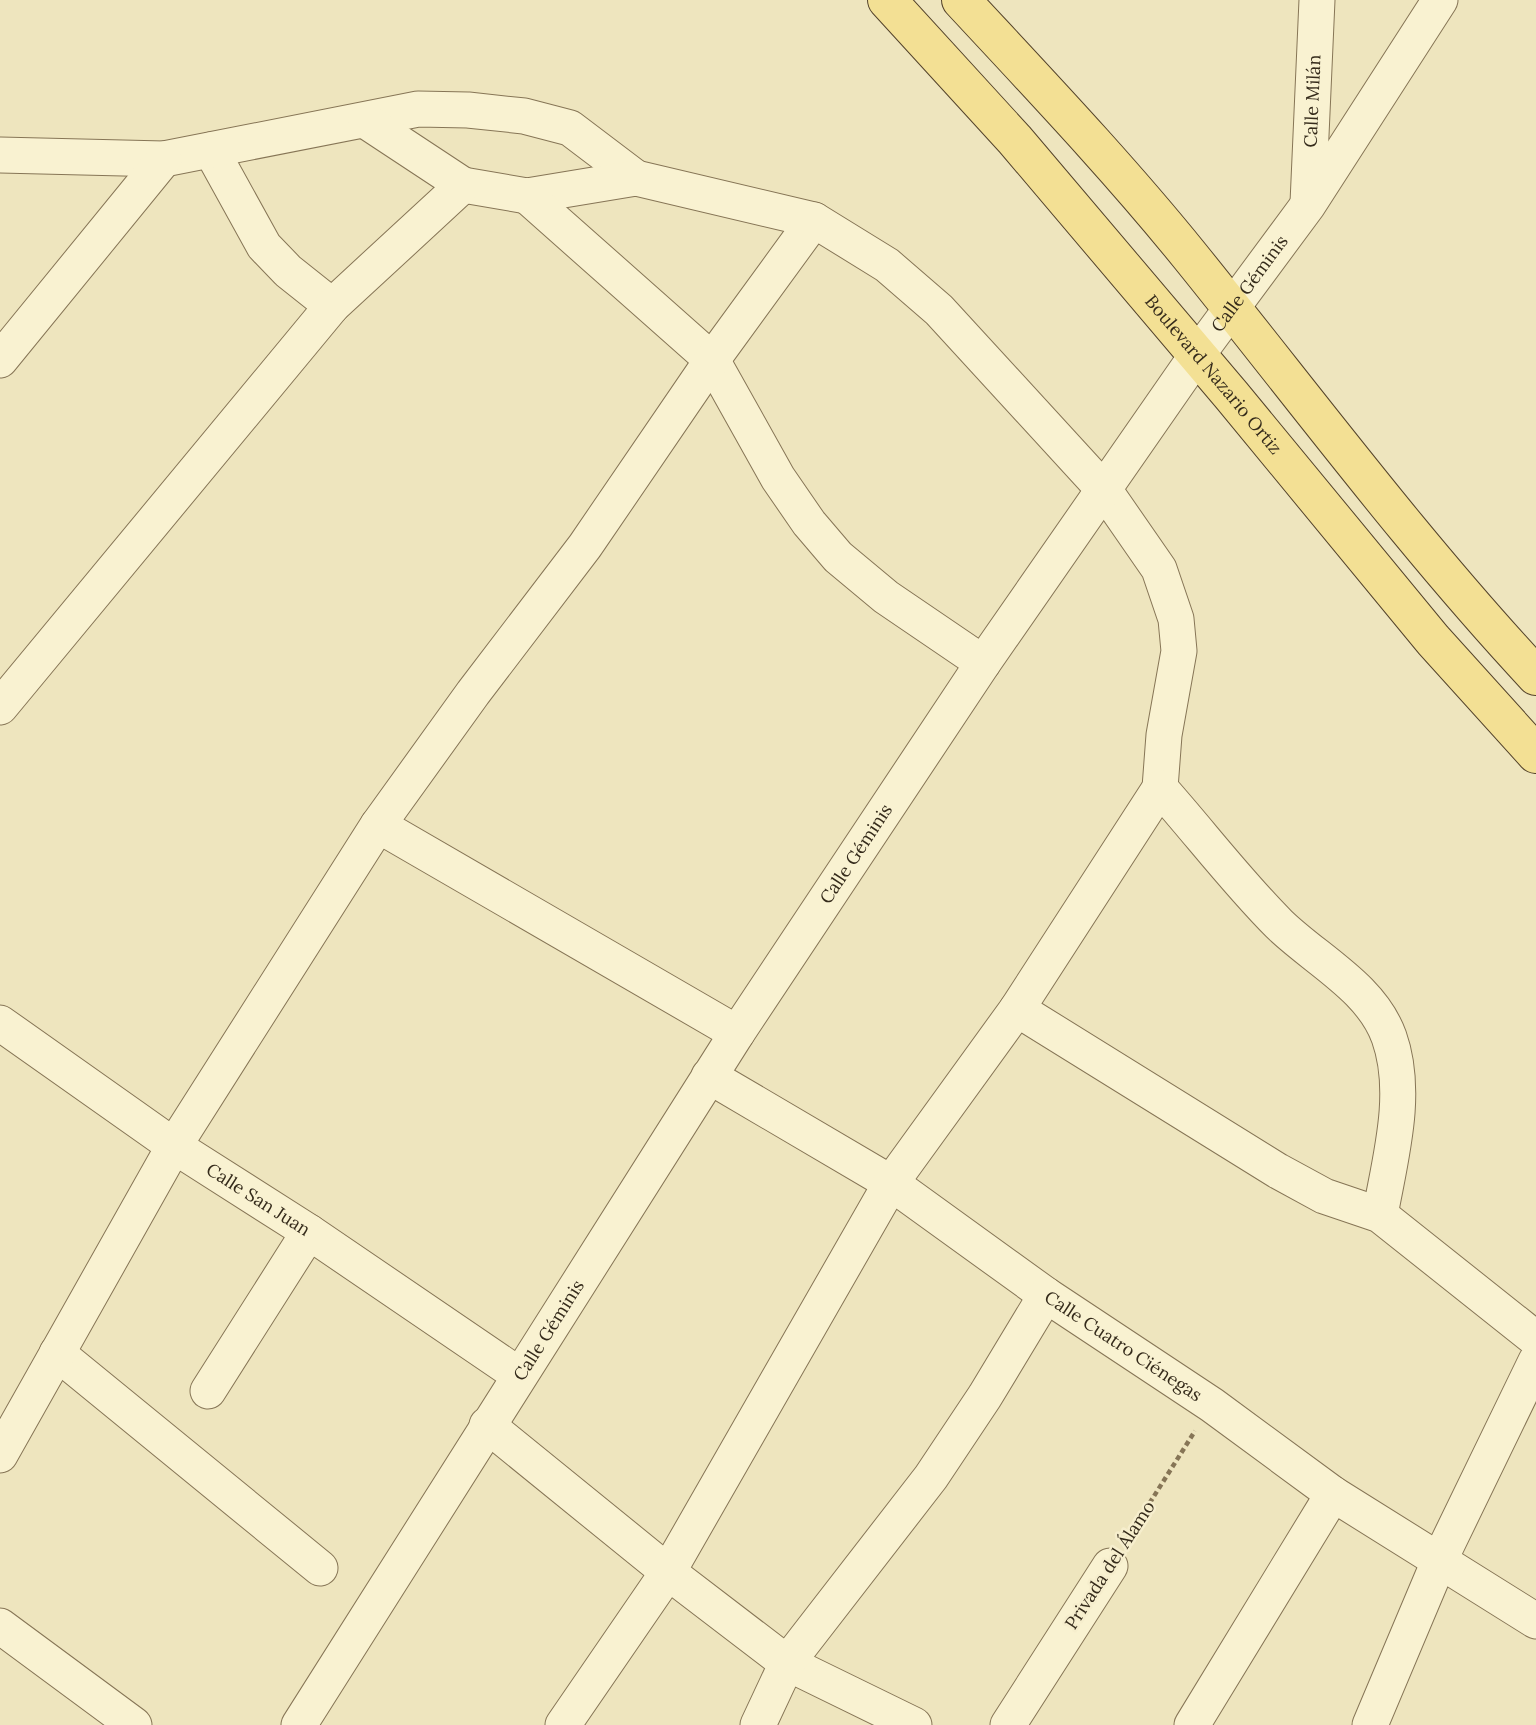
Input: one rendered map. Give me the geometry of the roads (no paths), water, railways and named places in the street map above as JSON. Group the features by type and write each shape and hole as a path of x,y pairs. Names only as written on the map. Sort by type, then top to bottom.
{"main road":[{"path":"961,0 1055,101 1231,308 1437,568 1536,676"},
{"name":"Boulevard Nazario Ortiz","path":"885,4 1015,141 1433,640 1536,754"}],"street":[{"name":"Calle Milán","path":"1308,205 1317,0"},
{"name":"Calle Géminis","path":"299,1725 487,1424 737,1033 983,663 1105,491 1196,355 1308,205 1440,0"},
{"path":"0,155 163,159 418,109 524,116 569,128 636,178"},
{"path":"366,121 463,185 527,196 636,178 814,220 887,265 939,310 1105,491 1159,569 1176,619 1179,651 1164,735 1160,788 1017,1009 891,1183 668,1572 563,1725"},
{"path":"211,150 264,246 288,271 332,306"},
{"path":"0,360 163,159"},
{"path":"0,706 332,306 463,185"},
{"path":"527,196 712,360 778,478 809,523 838,557 886,597 983,663"},
{"path":"0,1455 174,1146 378,825 473,692 585,547 712,360 814,220"},
{"path":"1160,788 1279,923 1366,998 1389,1037 1397,1074 1396,1122 1380,1215"},
{"path":"378,825 737,1033"},
{"path":"1017,1009 1278,1171 1324,1196 1380,1215 1536,1339"},
{"name":"Calle San Juan","path":"0,1023 174,1146 309,1232 519,1374"},
{"name":"Calle Cuatro Ciénegas","path":"709,1076 891,1183 1046,1295 1212,1405 1333,1494 1536,1621"},
{"path":"208,1391 309,1232"},
{"path":"758,1725 787,1663 931,1477 985,1396 1046,1295"},
{"path":"57,1353 320,1568"},
{"path":"1370,1725 1440,1559 1536,1361"},
{"path":"487,1424 668,1572 787,1663 914,1725"},
{"path":"1192,1725 1333,1494"},
{"name":"Privada del Álamo","path":"1008,1725 1110,1566"},
{"path":"0,1626 135,1725"}]}
